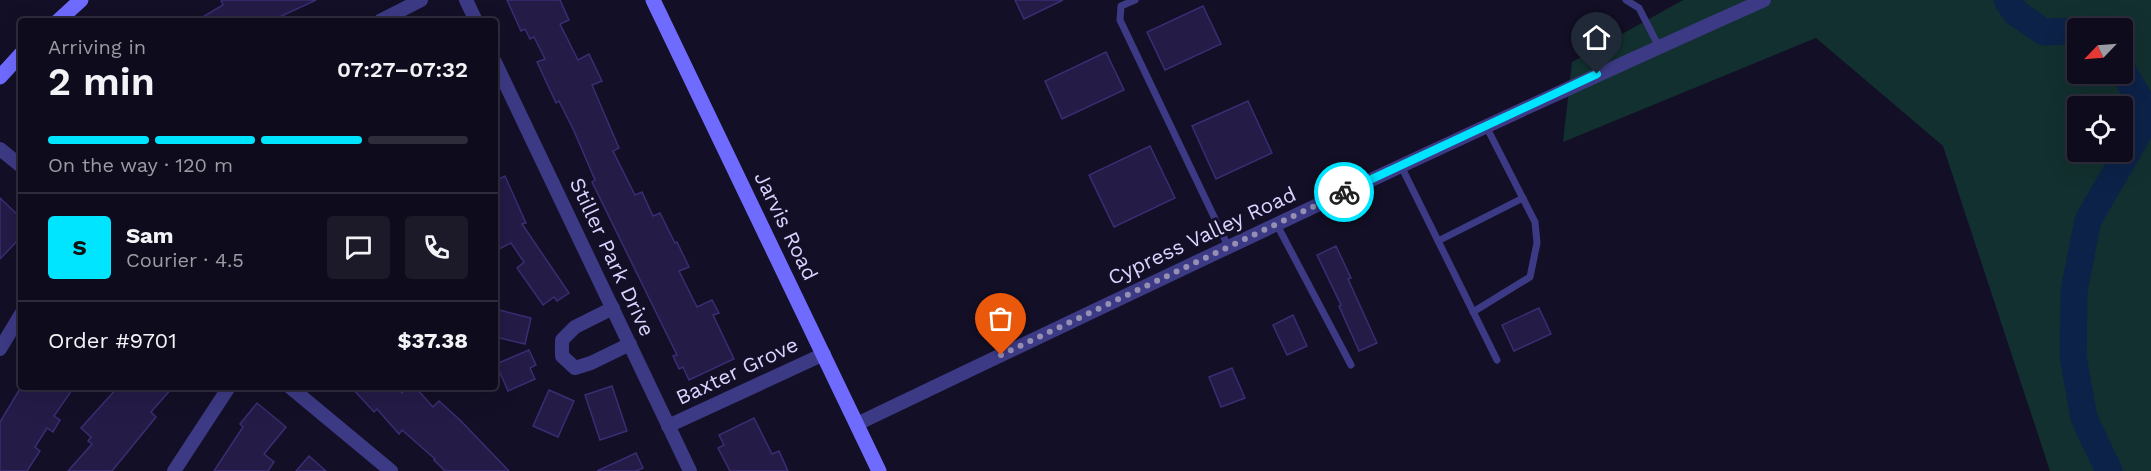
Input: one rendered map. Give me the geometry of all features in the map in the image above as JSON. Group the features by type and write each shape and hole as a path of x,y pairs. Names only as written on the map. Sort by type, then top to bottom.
{"street":[{"path":"61,18 81,0"},
{"path":"386,18 421,0"},
{"path":"466,0 475,18"},
{"name":"Jarvis Road","path":"653,0 879,471"},
{"name":"Cypress Valley Road","path":"857,424 1276,223 1764,0"},
{"path":"0,77 18,57"},
{"name":"Stiller Park Drive","path":"498,68 690,471"},
{"path":"0,149 18,164"},
{"path":"613,308 575,327 562,340 562,356 575,368 591,363 630,344"},
{"path":"0,349 18,319"},
{"name":"Baxter Grove","path":"669,426 824,354"},
{"path":"174,471 227,390"},
{"path":"294,390 391,471"}],"lane":[{"path":"1135,0 1121,6 1120,20 1228,246"},
{"path":"1626,0 1639,8 1659,47"},
{"path":"1473,312 1530,277 1537,243 1535,222 1486,126"},
{"path":"1401,166 1497,360"},
{"path":"1438,241 1523,198"},
{"path":"1276,223 1351,365"}],"green space":[{"path":"1683,0 2151,0 2151,471 2050,471 1943,146 1816,38 1563,142 1572,62"}],"building":[{"path":"221,0 316,0 277,18 201,18 223,5"},
{"path":"507,0 560,0 569,20 560,24 578,60 589,54 602,81 592,85 619,148 613,151 635,195 642,192 653,216 660,213 675,243 677,242 689,267 679,271 697,307 712,300 719,313 713,315 734,359 689,380 683,367 679,369 673,356 677,355 592,182 595,180 574,131 559,101 556,103 537,62 545,59 534,37 530,39 525,29 521,31"},
{"path":"1015,0 1063,0 1024,19"},
{"path":"1203,6 1221,44 1165,70 1147,32"},
{"path":"1106,52 1124,90 1062,119 1045,81"},
{"path":"1248,101 1272,153 1216,179 1192,126"},
{"path":"1150,146 1175,198 1114,227 1089,175"},
{"path":"505,176 526,223 522,224 569,293 557,301 554,297 543,305 517,268 524,262 511,243 498,250 498,180"},
{"path":"0,198 18,215 18,240 0,259"},
{"path":"1336,246 1377,343 1359,351 1339,306 1341,305 1317,255"},
{"path":"1539,308 1551,334 1514,351 1502,325"},
{"path":"498,310 531,318 525,344 498,338"},
{"path":"1293,315 1307,346 1287,355 1273,325"},
{"path":"529,350 536,365 530,368 535,379 508,391 498,368 498,363"},
{"path":"1232,368 1245,398 1221,407 1209,377"},
{"path":"612,386 627,431 600,440 585,395"},
{"path":"19,390 72,390 54,416 60,420 53,432 47,428 35,447 40,451 27,471 0,471 0,422"},
{"path":"115,390 170,390 151,412 156,417 112,471 68,471 92,444 88,441 91,437 81,428"},
{"path":"354,390 400,390 402,393 405,390 418,390 433,407 439,401 509,471 445,471 402,430 399,434 377,409 374,412"},
{"path":"549,390 574,401 558,437 533,426"},
{"path":"257,403 286,427 264,454 274,462 268,471 214,471 243,427 240,424"},
{"path":"754,418 772,454 779,451 788,471 730,471 718,448 724,445 719,435"},
{"path":"636,453 643,468 636,471 597,471"},
{"path":"309,456 326,471 296,471"}],"waterway":[{"path":"2007,0 2016,13 2044,32 2067,31"},
{"path":"2109,471 2084,418 2073,356 2074,291 2088,220 2138,134 2140,100 2131,84"}],"way so far":[{"path":"1001,355 1344,192"}],"route":[{"path":"1344,192 1597,74"}]}
